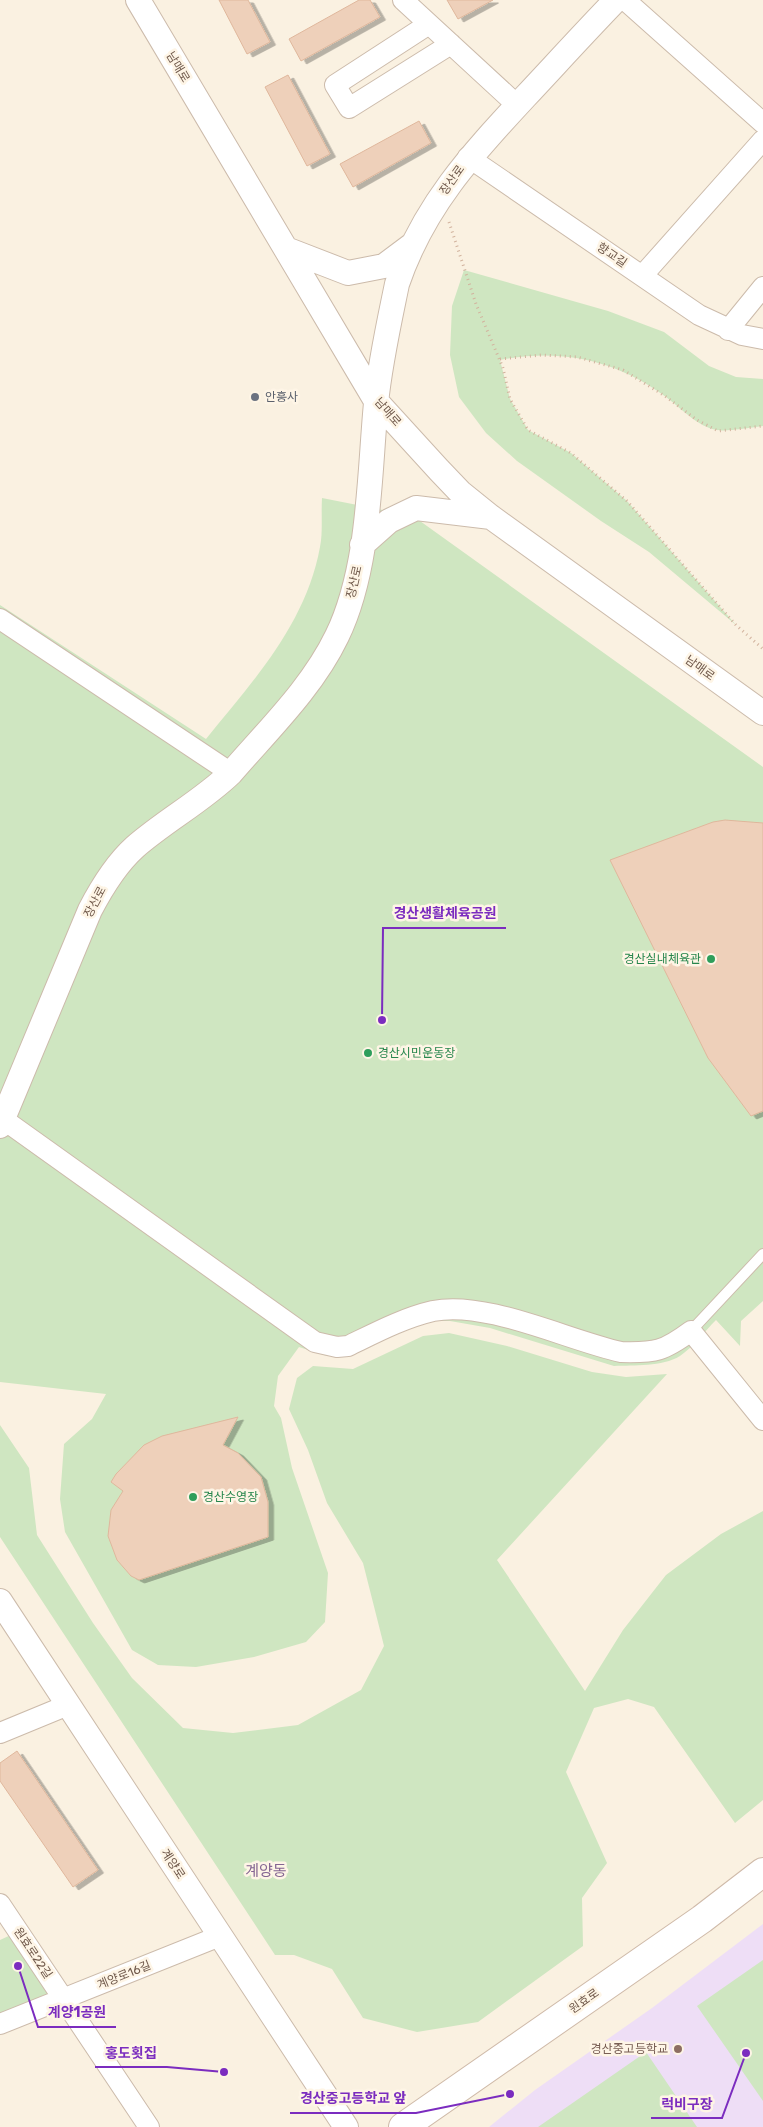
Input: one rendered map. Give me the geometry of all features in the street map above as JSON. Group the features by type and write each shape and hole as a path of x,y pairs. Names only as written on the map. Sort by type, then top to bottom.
{"main road":[{"name":"원효로","path":"404,2127 694,1924 763,1872"}],"street":[{"name":"남매로","path":"138,0 376,401 460,492 491,517 763,713"},
{"path":"403,0 517,105"},
{"name":"장산로","path":"1,1121 90,910 102,888 134,848 214,789 231,773 324,661 338,634 349,604 362,545 368,506 376,401 397,284 412,245 440,198 468,157 616,0"},
{"path":"624,0 763,123"},
{"path":"429,24 335,85 349,108 451,44"},
{"path":"642,276 763,140"},
{"name":"향교길","path":"468,157 699,314 728,330 763,339"},
{"path":"286,249 348,273 384,266 412,245"},
{"path":"728,330 763,288"},
{"path":"362,545 389,521 416,508 491,517"},
{"path":"0,619 231,773"},
{"path":"1,1121 315,1342 337,1347 348,1346 415,1316 449,1309 481,1311 621,1352 668,1348 691,1331 763,1420"},
{"name":"계양로","path":"0,1602 346,2127"},
{"path":"0,1732 68,1705"},
{"name":"원효로22길","path":"0,1904 149,2127"},
{"name":"계양로16길","path":"0,2024 220,1936"}],"lane":[{"path":"691,1331 763,1254"}],"path":[{"path":"440,198 476,304 500,359 510,399 528,430 571,453 627,501 736,625 763,649"},
{"path":"500,359 542,354 578,357 623,370 697,420 718,431 763,426"}],"shaded area":[{"name":"경산중고등학교","path":"763,1924 763,2127 489,2127 535,2090 652,2008"}],"green space":[{"path":"464,270 608,311 664,332 709,366 736,377 763,379 763,426 721,430 703,425 647,384 608,366 566,357 523,357 500,360 510,399 528,430 571,453 627,501 736,625 649,552 601,521 517,461 486,433 459,397 450,355 452,306"},
{"path":"322,498 413,516 763,767 763,1301 741,1321 740,1346 716,1320 680,1356 673,1360 648,1365 614,1366 490,1328 450,1321 425,1321 349,1355 327,1356 299,1347 278,1376 274,1406 281,1418 292,1468 328,1573 325,1622 306,1642 254,1657 196,1667 158,1665 132,1650 65,1532 60,1499 64,1444 92,1419 106,1394 0,1382 0,605 206,739 259,673 290,626 303,601 313,575 320,547"},
{"path":"449,1333 507,1346 592,1372 626,1377 667,1374 497,1560 585,1691 623,1630 666,1575 721,1534 763,1511 763,1800 735,1823 654,1707 628,1699 594,1708 566,1772 607,1863 582,1898 583,1946 478,2022 417,2032 363,2018 332,1969 294,1955 275,1955 0,1537 0,1425 29,1468 37,1535 93,1623 132,1678 183,1728 233,1733 298,1725 361,1690 384,1646 363,1563 327,1503 308,1450 289,1409 297,1378 313,1366 353,1369 423,1336"},
{"path":"13,1934 53,1992 0,2015 0,1940"},
{"path":"763,1960 763,2101 697,2006"},
{"path":"646,2052 697,2127 538,2127"}],"building":[{"path":"219,0 248,0 270,42 247,54"},
{"path":"359,0 370,0 380,17 301,61 289,39"},
{"path":"447,0 493,0 458,19"},
{"path":"288,75 330,154 307,166 265,87"},
{"path":"419,121 431,143 353,187 340,164"},
{"name":"경산실내체육관","path":"725,820 763,823 763,1111 751,1116 708,1058 610,860 713,822"},
{"name":"경산수영장","path":"238,1417 223,1445 238,1453 261,1477 268,1502 268,1537 139,1580 131,1576 117,1560 108,1536 111,1510 123,1491 111,1482 116,1474 144,1445 162,1436"},
{"path":"17,1751 98,1870 73,1887 0,1781 0,1763"}],"place":[{"name":"안흥사","path":"255,397"},
{"name":"경산실내체육관","path":"711,959"},
{"name":"경산생활체육공원","path":"382,1020"},
{"name":"경산시민운동장","path":"368,1053"},
{"name":"경산수영장","path":"193,1497"},
{"name":"계양1공원","path":"18,1966"},
{"name":"경산중고등학교","path":"678,2049"},
{"name":"럭비구장","path":"746,2053"},
{"name":"홍도횟집","path":"224,2072"},
{"name":"경산중고등학교 앞","path":"510,2094"}],"district":[{"name":"계양동","path":"266,1871"}]}
